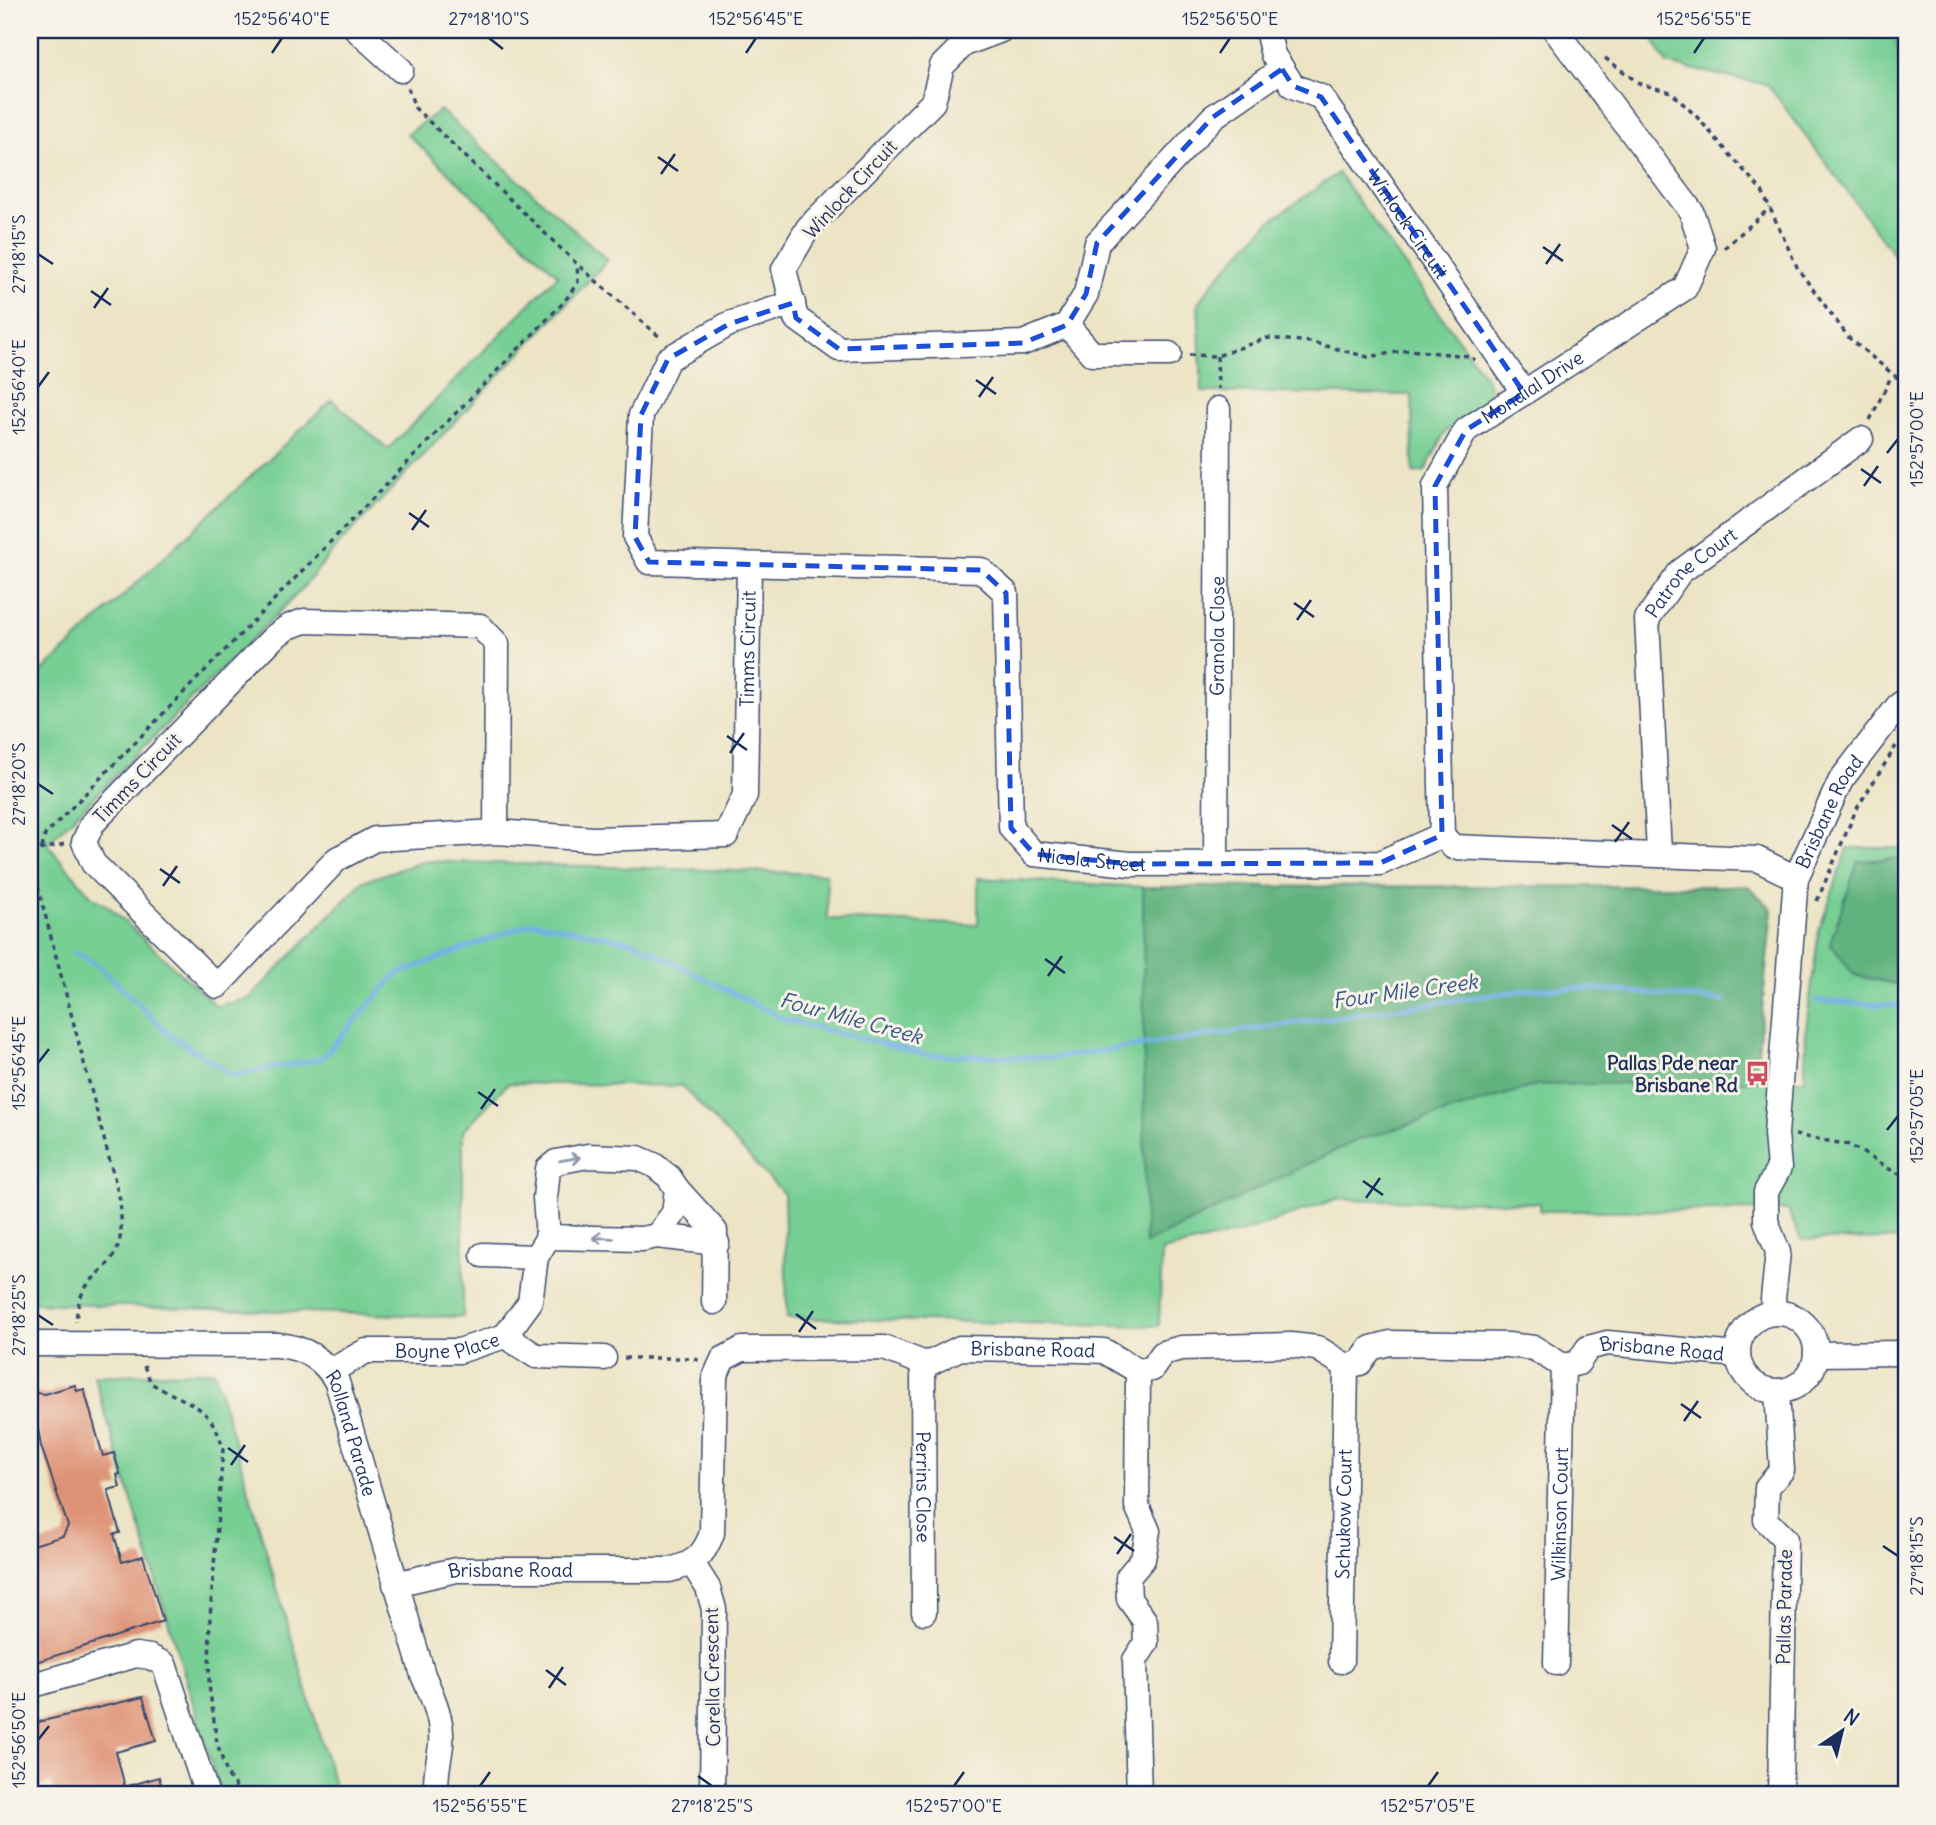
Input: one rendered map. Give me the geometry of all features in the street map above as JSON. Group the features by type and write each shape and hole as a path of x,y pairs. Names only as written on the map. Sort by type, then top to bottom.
{"street":[{"path":"357,30 401,69"},
{"name":"Winlock Circuit","path":"1001,30 964,44 942,65 933,102 808,228 784,270 796,318 839,349 1023,343 1067,325"},
{"name":"Winlock Circuit","path":"1267,30 1273,55 1293,86 1321,97 1524,393"},
{"path":"1555,30 1691,211 1703,248"},
{"path":"1169,354 1092,354 1067,325 1086,294 1097,243 1213,117 1282,69"},
{"name":"Mondial Drive","path":"1442,835 1435,486 1466,430 1685,288 1703,248"},
{"path":"678,353 729,324 793,303"},
{"name":"Nicola Street","path":"678,353 668,359 641,415 635,537 649,562 981,570 1006,593 1010,828 1034,854 1130,864 1380,863 1442,835"},
{"name":"Granola Close","path":"1216,862 1218,409"},
{"name":"Patrone Court","path":"1659,853 1647,619 1680,572 1861,439"},
{"name":"Timms Circuit","path":"496,832 497,644 480,626 304,621 288,626 274,637 92,824 85,842 93,863 218,986 337,859 375,839 496,832 594,839 726,835 745,795 749,566"},
{"name":"Brisbane Road","path":"1784,1308 1773,1299 1778,1252 1766,1221 1766,1192 1779,1168 1787,1135 1796,878 1841,780 1898,706 1906,700"},
{"path":"1442,835 1453,847 1659,853 1757,859 1796,878"},
{"path":"505,1336 530,1302 542,1247 548,1169 555,1161 588,1156 638,1158 654,1165 670,1177 677,1189 709,1221 717,1243 714,1302"},
{"path":"657,1237 674,1213 677,1189"},
{"path":"483,1255 657,1237 717,1243"},
{"path":"1784,1308 1800,1321 1821,1354 1799,1385 1777,1392 1755,1385 1746,1377 1738,1355 1738,1343 1752,1322 1784,1308"},
{"name":"Boyne Place","path":"331,1371 366,1351 459,1351 505,1336 536,1356 604,1358"},
{"name":"Rolland Parade","path":"30,1344 144,1342 294,1347 319,1359 331,1371 337,1382 423,1675 438,1708 441,1743 436,1777 437,1795"},
{"path":"1139,1795 1135,1660 1146,1643 1145,1621 1129,1599 1128,1577 1143,1559 1148,1531 1137,1506 1138,1371 1152,1369 1163,1353 1181,1348 1291,1345 1317,1348 1346,1366 1360,1363 1371,1348 1390,1343 1535,1348 1563,1366"},
{"name":"Brisbane Road","path":"1563,1366 1578,1363 1588,1348 1607,1343 1738,1355"},
{"path":"692,1563 707,1548 712,1533 714,1386 718,1366 723,1359 736,1350 749,1348 884,1348 923,1363"},
{"name":"Brisbane Road","path":"923,1363 960,1348 1083,1350 1104,1351 1138,1371"},
{"path":"1821,1354 1906,1353"},
{"name":"Perrins Close","path":"923,1363 923,1612"},
{"name":"Schukow Court","path":"1341,1661 1346,1366"},
{"name":"Wilkinson Court","path":"1556,1663 1563,1366"},
{"name":"Pallas Parade","path":"1777,1392 1782,1470 1767,1487 1766,1520 1785,1539 1780,1795"},
{"name":"Brisbane Road","path":"395,1584 456,1570 669,1570 692,1563"},
{"name":"Corella Crescent","path":"692,1563 708,1588 714,1609 712,1795"},
{"path":"30,1686 136,1655 150,1657 164,1664 207,1795"}],"path":[{"path":"1584,30 1592,40"},
{"path":"1600,50 1607,61 1640,84 1671,92 1697,117 1762,191 1798,269 1849,338 1906,385"},
{"path":"401,69 415,108 577,264 678,353"},
{"path":"1703,248 1721,252 1770,208"},
{"path":"43,848 45,835 564,302 578,282 577,264"},
{"path":"1169,354 1217,356 1267,338 1311,342 1368,357 1409,350 1469,356 1480,364"},
{"path":"1217,356 1218,409"},
{"path":"1861,439 1892,375"},
{"path":"1813,911 1856,810 1899,742"},
{"path":"67,1324 76,1324 77,1301 85,1285 118,1247 120,1200 30,855 43,848 85,842"},
{"path":"1787,1135 1799,1122"},
{"path":"1787,1135 1799,1149"},
{"path":"1787,1135 1850,1145 1896,1173 1906,1175"},
{"path":"1784,1308 1825,1335 1821,1354"},
{"path":"144,1342 146,1377 158,1387 200,1408 216,1426 223,1449 210,1618 209,1685 217,1743 227,1774 241,1795"},
{"path":"604,1358 692,1358 708,1365"},
{"path":"396,1795 410,1786 416,1795"}],"highlighted area":[{"path":"1282,69 1293,86 1321,97 1524,393 1466,430 1435,486 1442,835 1380,863 1130,864 1034,854 1011,828 1006,593 981,570 649,562 635,537 641,415 668,359 729,324 793,303 796,318 839,349 1023,343 1067,325 1086,294 1097,243 1213,117"}],"green space":[{"path":"1648,30 1893,30 1906,82 1906,271 1768,85 1667,64"},
{"path":"440,110 608,260 333,551 302,589 47,844 92,897 109,907 216,1006 250,998 363,881 425,861 826,874 828,919 978,925 978,878 1143,887 1748,886 1772,909 1755,1080 1805,1080 1806,1029 1819,930 1848,848 1906,848 1906,1239 1801,1240 1788,1210 1540,1211 1540,1203 1336,1199 1250,1230 1162,1251 1159,1326 787,1318 784,1194 682,1086 508,1083 463,1131 463,1317 30,1303 30,683 332,400 388,449 558,275 407,134"},
{"path":"1338,173 1486,378 1490,390 1486,401 1445,432 1425,471 1413,473 1412,395 1202,392 1198,303 1214,281 1269,222"},
{"path":"1906,858 1906,986 1854,975 1830,943 1858,861"},
{"path":"1748,886 1772,909 1755,1081 1537,1085 1355,1141 1145,1244 1143,887"},
{"path":"214,1371 337,1795 221,1795 94,1376"}],"building":[{"path":"75,1385 77,1391 84,1389 103,1456 114,1453 120,1474 117,1475 120,1487 108,1490 120,1533 114,1534 122,1562 143,1556 163,1621 30,1664 30,1546 63,1536 68,1526 41,1446 35,1411 30,1410 30,1392 45,1394"},
{"path":"143,1697 156,1741 116,1752 125,1787 159,1777 164,1795 53,1795 51,1783 30,1789 30,1724"}],"waterway":[{"name":"Four Mile Creek","path":"75,953 99,966 170,1035 232,1075 321,1059 397,974 534,922 634,942 785,1020 928,1055 1053,1058 1532,989 1589,988 1725,1001"},
{"name":"Four Mile Creek","path":"1816,1001 1906,1006"}],"place":[{"name":"Pallas Pde near Brisbane Rd","path":"1758,1074"}]}
